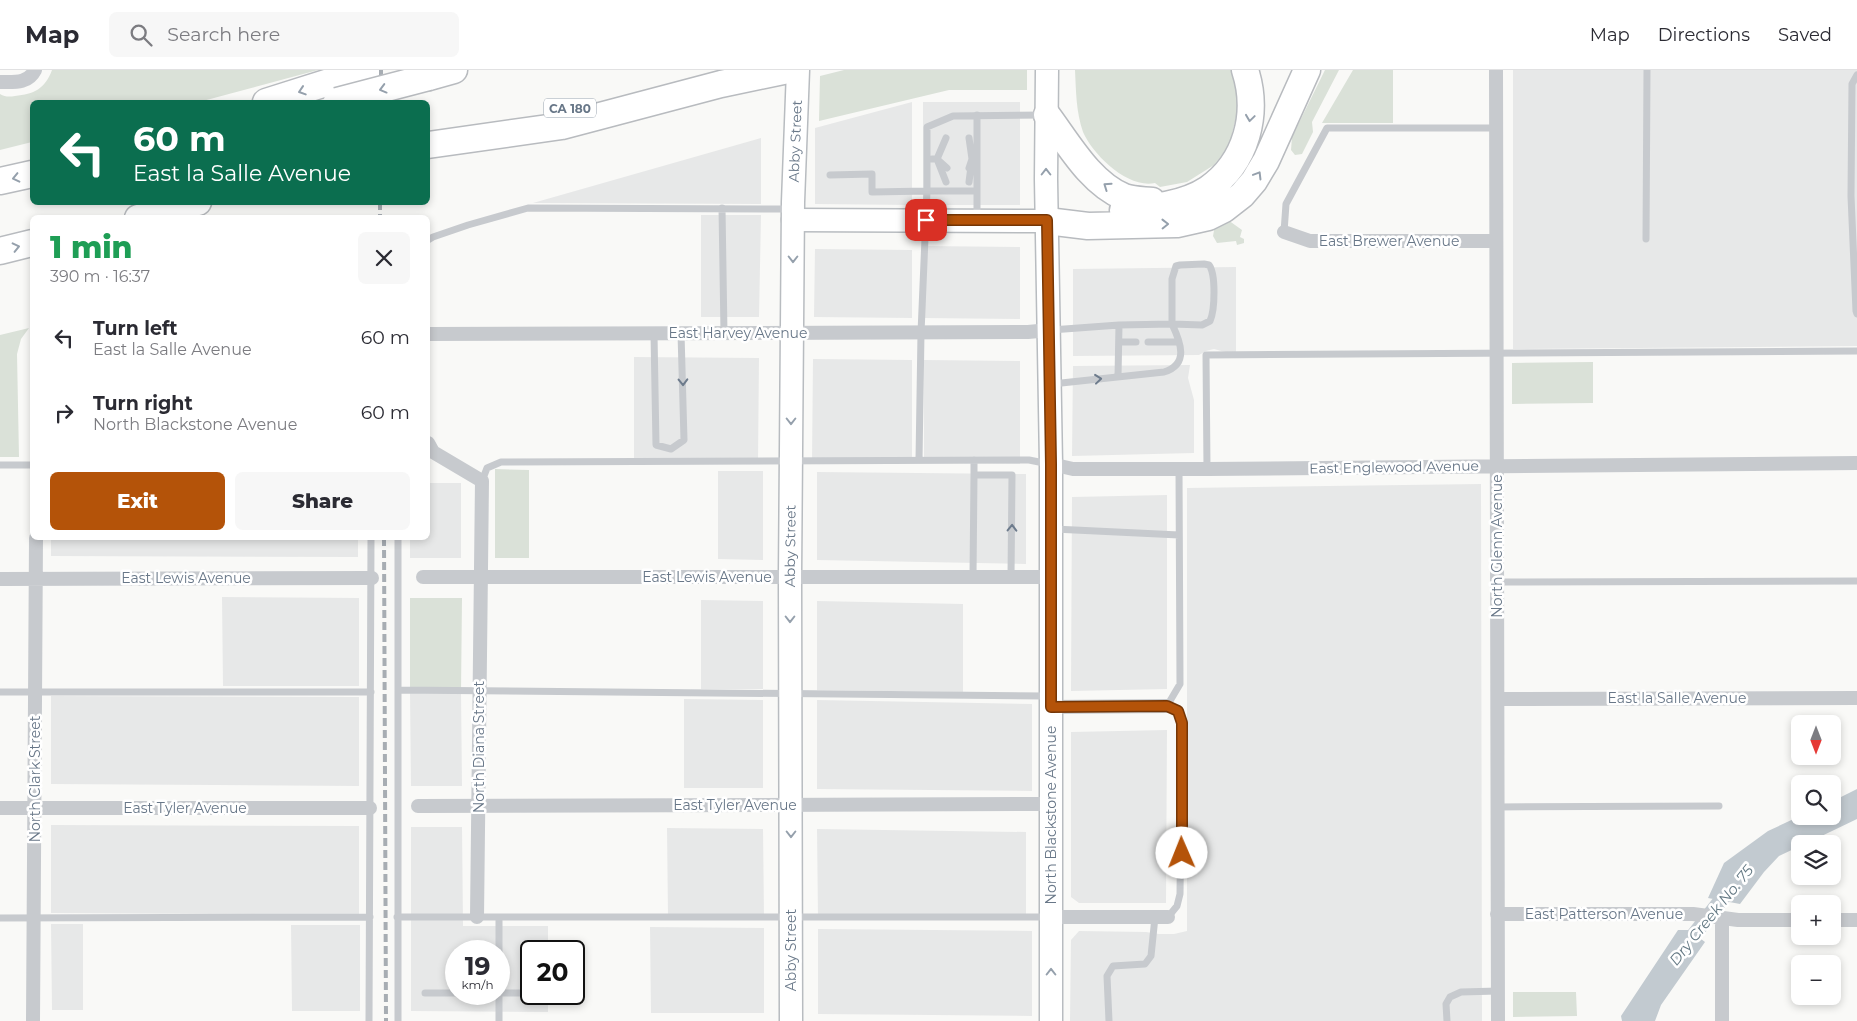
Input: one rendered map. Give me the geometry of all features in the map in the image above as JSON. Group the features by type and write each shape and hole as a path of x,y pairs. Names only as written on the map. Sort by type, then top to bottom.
{"highway":[{"path":"335,94 367,70"},
{"path":"283,100 335,94 429,77 454,70"},
{"path":"430,145 562,126 717,77 788,70"},
{"path":"1047,220 1088,213 1148,208 1187,198 1207,189 1233,164 1246,136 1251,110 1249,84 1245,70"},
{"path":"1047,220 1088,226 1177,224 1208,217 1224,209 1242,195 1254,181 1266,161 1307,70"},
{"path":"1047,115 1087,168 1111,190 1124,197 1137,200 1166,201 1187,198"},
{"path":"0,182 30,174"},
{"path":"149,215 187,205"},
{"path":"0,251 30,244"}],"main road":[{"name":"Abby Street","path":"791,1021 790,576 793,214 798,70"},
{"name":"North Blackstone Avenue","path":"1047,70 1047,220 1051,464 1051,1021"},
{"path":"793,214 926,220 1047,220"}],"street":[{"name":"North Glenn Avenue","path":"1496,70 1496,582 1498,699 1496,807 1498,1021"},
{"path":"0,82 20,82 33,73"},
{"name":"East Brewer Avenue","path":"1284,232 1310,241 1496,241"},
{"name":"East Harvey Avenue","path":"430,334 921,333 1028,332 1049,330"},
{"path":"430,447 433,452 482,481 482,577"},
{"name":"East Englewood Avenue","path":"1051,464 1073,469 1207,469 1857,464"},
{"name":"North Clark Street","path":"33,1021 36,540"},
{"name":"East Lewis Avenue","path":"422,577 1051,577"},
{"name":"North Diana Street","path":"477,917 482,577"},
{"name":"East Lewis Avenue","path":"0,579 372,578"},
{"name":"East la Salle Avenue","path":"1498,699 1857,698"},
{"path":"1051,701 1167,706"},
{"name":"East Tyler Avenue","path":"418,806 1051,804"},
{"name":"East Tyler Avenue","path":"0,808 370,808"},
{"name":"East Patterson Avenue","path":"1497,914 1701,915 1721,919 1791,920"},
{"path":"1050,917 1161,917"},
{"path":"1721,919 1722,1021"},
{"path":"1841,920 1857,920"}],"lane":[{"path":"1646,238 1647,70"},
{"path":"1857,75 1852,84 1857,314"},
{"path":"977,115 975,159 977,220"},
{"path":"920,460 921,333 927,191 927,127 953,116 1047,115"},
{"path":"1284,232 1286,204 1327,128 1496,128"},
{"path":"946,138 937,159 946,182"},
{"path":"969,138 975,159 969,182"},
{"path":"937,159 946,150"},
{"path":"969,150 975,159"},
{"path":"927,159 937,159 947,168"},
{"path":"969,168 975,159"},
{"path":"830,175 872,174 872,192 977,191"},
{"path":"430,238 528,208 722,208 793,214"},
{"path":"722,208 724,333"},
{"path":"1049,330 1119,325 1172,324 1202,325 1210,321 1213,311 1214,274 1209,265 1176,266 1172,279 1172,324 1181,352 1180,362 1173,369 1164,372 1050,384"},
{"path":"1118,377 1119,325"},
{"path":"654,334 656,445 671,449 684,440 681,333"},
{"path":"1119,342 1136,342"},
{"path":"1148,342 1179,342"},
{"path":"1207,469 1206,355 1857,351"},
{"path":"973,577 974,460"},
{"path":"482,481 487,468 501,462 1029,460 1051,464"},
{"path":"0,465 30,465"},
{"path":"1108,1021 1107,976 1113,966 1145,964 1151,956 1161,917 1177,906 1180,894 1182,723 1178,711 1167,706 1180,684 1179,469"},
{"path":"974,475 1012,475 1011,577"},
{"path":"1051,529 1178,535"},
{"path":"369,1021 371,540"},
{"path":"398,540 398,1021"},
{"path":"1496,582 1857,581"},
{"path":"398,690 790,692 1051,701"},
{"path":"0,692 371,692"},
{"path":"1496,807 1720,806"},
{"path":"0,918 370,917"},
{"path":"397,917 1050,917"},
{"path":"499,917 499,940"},
{"path":"1446,1021 1446,1004 1450,996 1461,992 1498,991"},
{"path":"424,993 445,993"},
{"path":"499,1005 499,1021"}],"shaded area":[{"path":"52,70 318,70 206,100 30,100 30,142 0,150 0,94 11,97 33,92 46,82"},
{"path":"844,70 1027,70 1027,90 949,90 819,121 820,76"},
{"path":"1075,70 1233,70 1238,85 1238,109 1229,146 1214,165 1187,182 1160,187 1155,183 1134,181 1123,176 1103,160 1083,132 1076,94"},
{"path":"1325,70 1339,70 1312,122 1313,132 1302,154 1295,155 1291,150 1292,137"},
{"path":"1353,70 1393,70 1393,123 1322,123"},
{"path":"1513,70 1857,70 1857,346 1513,349"},
{"path":"912,102 912,205 815,204 815,128"},
{"path":"923,102 1020,102 1020,205 923,205"},
{"path":"761,138 761,204 533,203"},
{"path":"701,215 761,215 759,317 701,317"},
{"path":"1228,220 1242,230 1240,237 1244,239 1244,243 1237,245 1236,241 1217,243 1213,236 1215,225"},
{"path":"923,246 1020,247 1020,319 923,318"},
{"path":"815,249 912,250 912,318 814,317"},
{"path":"1236,267 1236,355 1214,349 1199,355 1073,356 1073,269"},
{"path":"29,328 21,339 17,354 19,457 0,457 0,335"},
{"path":"634,357 759,358 758,461 634,460"},
{"path":"813,359 912,360 912,462 812,461"},
{"path":"924,360 1020,361 1020,464 924,462"},
{"path":"1593,362 1593,403 1512,404 1512,363"},
{"path":"1190,365 1188,378 1194,400 1194,453 1072,456 1073,366"},
{"path":"495,469 529,470 529,558 495,558"},
{"path":"718,471 763,471 763,560 718,559"},
{"path":"817,472 1026,474 1026,564 817,560"},
{"path":"430,483 461,483 461,558 410,558 410,540 430,540"},
{"path":"1481,484 1482,1021 1070,1021 1071,940 1079,931 1174,934 1187,931 1187,488"},
{"path":"1167,495 1167,689 1071,691 1072,497"},
{"path":"51,540 358,540 358,557 51,556"},
{"path":"222,597 359,598 359,686 223,686"},
{"path":"410,598 462,598 461,692 410,692"},
{"path":"701,600 763,601 763,689 701,689"},
{"path":"817,601 963,604 963,692 817,690"},
{"path":"410,692 461,692 462,786 411,786"},
{"path":"51,696 359,697 359,786 51,784"},
{"path":"684,699 763,700 763,788 684,788"},
{"path":"817,700 1032,704 1032,791 817,789"},
{"path":"1167,730 1166,903 1079,903 1071,897 1071,732"},
{"path":"1857,789 1857,819 1824,835 1791,835 1791,850 1779,856 1764,872 1740,904 1708,898 1724,863 1768,831 1791,820 1791,825 1841,825 1841,797"},
{"path":"51,825 359,826 359,915 51,913"},
{"path":"411,827 462,827 463,926 548,926 548,940 520,940 520,1005 548,1005 548,1012 411,1011"},
{"path":"667,828 763,829 764,917 668,916"},
{"path":"817,829 1026,832 1026,920 818,918"},
{"path":"51,924 83,924 83,1010 52,1010"},
{"path":"291,925 360,925 360,1011 292,1011"},
{"path":"650,927 764,928 764,1013 651,1013"},
{"path":"818,929 1032,931 1032,1016 818,1014"},
{"path":"1678,930 1689,930 1705,942 1661,1005 1655,1021 1622,1021 1621,1016"},
{"path":"1513,992 1576,992 1577,1016 1513,1017"}],"waterway":[{"name":"Dry Creek No. 75","path":"1682,950 1732,886"}],"railway":[{"path":"381,70 381,100"},
{"path":"380,205 380,215"},
{"path":"384,540 386,1021"}],"route":[{"path":"926,220 1047,220 1051,464 1051,707 1167,706 1178,711 1182,723 1183,754 1182,853"}]}
